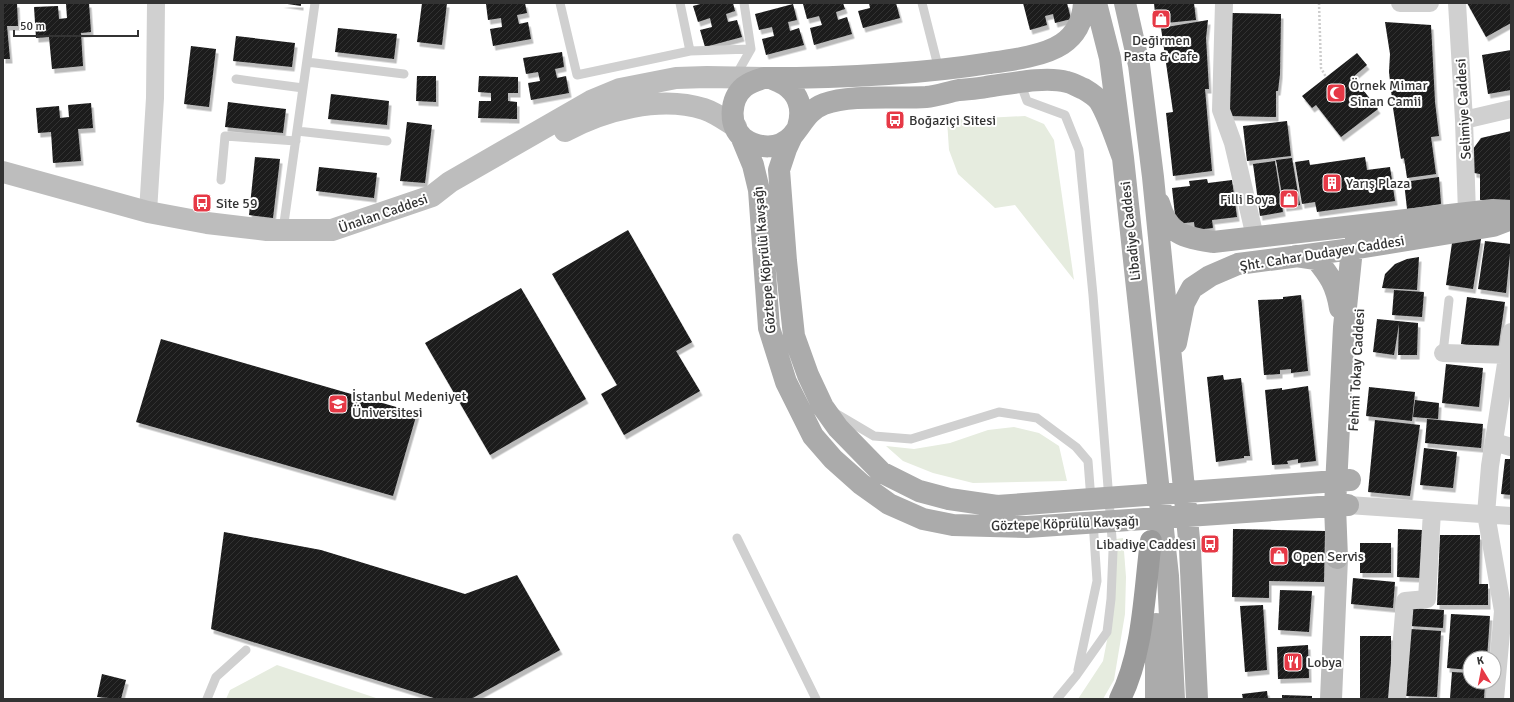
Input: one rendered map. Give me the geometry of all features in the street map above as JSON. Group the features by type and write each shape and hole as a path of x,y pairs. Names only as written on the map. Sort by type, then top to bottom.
{"highway":[{"path":"1120,699 1128,683 1137,649 1151,541"}],"main road":[{"path":"1084,3 1084,17 1079,26 1062,44 1035,55 939,72 768,79 753,81 744,87 737,95 733,106 732,117 738,131 750,143 761,147 772,146 783,143 795,132 812,110 825,104 850,98 928,97 960,90 1020,82 1067,82 1083,89 1100,101 1123,158"},
{"name":"Libadiye Caddesi","path":"1096,3 1110,58 1123,158 1146,383 1168,576 1174,699"},
{"name":"Libadiye Caddesi","path":"1125,3 1139,65 1172,364 1190,549 1197,699"},
{"path":"768,79 783,82 792,89 798,97 801,107 801,117 795,132"},
{"name":"Göztepe Köprülü Kavşağı","path":"738,131 753,165 759,190 769,328 786,382 813,436 833,459 860,484 889,504 923,519 953,525 1027,527 1306,509 1341,505"},
{"name":"Göztepe Köprülü Kavşağı","path":"795,132 786,149 779,170 786,261 794,336 808,375 823,407 838,428 881,472 920,491 950,499 997,506 1343,481"},
{"name":"Şht. Cahar Dudayev Caddesi","path":"1152,177 1162,212 1170,226 1184,237 1213,242 1493,210 1511,211"},
{"name":"Şht. Cahar Dudayev Caddesi","path":"1172,364 1184,303 1192,288 1210,276 1238,264 1384,244 1493,226 1511,219"},
{"path":"1344,327 1352,249 1364,225"},
{"name":"Fehmi Tokay Caddesi","path":"1337,558 1364,268 1368,260 1384,244"},
{"path":"1293,256 1316,259 1330,276 1337,290 1344,327"},
{"name":"Fehmi Tokay Caddesi","path":"1343,481 1344,327"},
{"path":"1146,383 1151,541 1156,630 1156,699"},
{"path":"1190,549 1213,699"}],"street":[{"path":"148,212 155,98 156,3"},
{"path":"1224,3 1221,110 1234,144 1255,237"},
{"path":"1400,3 1430,3"},
{"name":"Selimiye Caddesi","path":"1457,3 1464,120 1467,214"},
{"name":"Ünalan Caddesi","path":"3,172 148,212 207,224 267,230 332,230 432,196 450,182 591,101 620,89 676,78 768,79"},
{"path":"432,196 453,191 472,183 579,124 629,107 662,103 702,109 718,115 738,131"},
{"path":"1464,120 1511,109"},
{"path":"1495,699 1507,612 1486,514 1494,442 1509,355 1511,332"},
{"path":"1444,353 1509,355"},
{"path":"1494,442 1511,447"},
{"path":"1341,505 1511,516"},
{"path":"1397,699 1405,601 1427,599 1432,511"},
{"path":"1331,699 1337,558"}],"lane":[{"path":"283,230 315,3"},
{"path":"560,3 577,75 690,51 751,49"},
{"path":"680,3 690,51"},
{"path":"734,78 751,49 744,3"},
{"path":"922,3 939,72"},
{"path":"307,62 404,74"},
{"path":"236,79 303,88"},
{"path":"1020,82 1027,101 1065,115 1079,150 1092,288 1113,551 1107,632 1076,676 1057,699"},
{"path":"297,130 387,141"},
{"path":"221,180 225,136 296,141"},
{"path":"1444,353 1449,300"},
{"path":"823,407 874,436 912,439 999,412 1037,418 1076,447 1088,461 1097,581 1088,628 1076,676"},
{"path":"737,538 816,699"},
{"path":"1147,699 1156,630"},
{"path":"207,699 216,677 246,650"}],"path":[{"path":"1319,3 1320,68 1326,77"}],"shaded area":[{"path":"1025,116 1044,124 1054,140 1074,280 1015,205 995,208 958,174 949,150 947,120"},
{"path":"1014,427 1039,433 1059,446 1067,481 973,483 933,473 903,461 886,446 914,449 950,443 988,430"},
{"path":"1123,538 1126,577 1125,614 1114,680 1103,699 1078,699 1103,661 1114,604 1116,539"},
{"path":"277,665 379,699 226,699 230,690"}],"building":[{"path":"3,3 17,3 18,26 7,26 10,59 3,59"},
{"path":"89,3 91,32 81,33 83,66 52,69 49,37 36,38 34,7 58,6 59,19 67,18 66,4"},
{"path":"281,3 301,3 301,6"},
{"path":"422,3 447,3 442,45 417,42"},
{"path":"525,3 527,13 517,15 519,24 528,22 531,39 493,46 490,29 502,27 501,18 488,20 486,4"},
{"path":"704,3 733,3 735,11 726,14 728,22 737,20 742,37 705,47 700,30 712,27 710,18 698,22 693,6"},
{"path":"843,3 845,9 836,12 838,20 847,17 852,34 814,45 810,28 822,25 819,16 807,19 803,4"},
{"path":"869,3 896,3 900,18 863,28 858,11 870,8"},
{"path":"1023,3 1067,3 1071,19 1055,23 1053,14 1045,16 1047,25 1030,30"},
{"path":"1154,3 1194,3 1196,20 1156,24"},
{"path":"1467,3 1511,3 1511,23 1486,37"},
{"path":"793,4 797,20 788,22 790,31 799,28 804,45 766,55 762,39 774,36 772,27 759,30 755,14"},
{"path":"1232,13 1281,14 1280,74 1278,91 1276,91 1276,117 1229,116"},
{"path":"1208,20 1206,38 1209,89 1205,89 1212,171 1173,176 1166,113 1173,112 1161,28"},
{"path":"1385,22 1431,25 1435,102 1439,136 1431,137 1436,174 1407,178 1404,158 1401,159 1393,108 1389,72 1390,54"},
{"path":"338,28 397,34 394,59 335,52"},
{"path":"236,36 295,43 292,67 233,61"},
{"path":"191,46 216,49 209,107 184,104"},
{"path":"1511,50 1511,90 1488,94 1482,55"},
{"path":"562,52 564,67 555,69 557,78 566,76 569,93 531,100 528,83 540,81 538,72 526,74 523,58"},
{"name":"Örnek Mimar Sinan Camii","path":"1357,53 1367,65 1353,77 1378,109 1341,137 1316,105 1312,108 1302,96"},
{"path":"417,76 436,76 436,102 416,101"},
{"path":"479,76 518,77 518,93 508,93 508,101 517,102 517,119 478,118 479,101 491,101 491,93 478,92"},
{"path":"331,94 389,101 387,125 328,119"},
{"path":"228,102 286,109 283,133 225,127"},
{"path":"91,103 93,128 78,129 81,161 53,163 51,132 38,133 36,108 59,106 60,118 69,117 68,105"},
{"path":"1287,121 1291,156 1247,161 1243,126"},
{"path":"407,122 432,125 425,183 400,181"},
{"path":"1511,131 1511,200 1480,200 1480,174 1474,173 1473,149 1481,138"},
{"path":"255,157 280,159 273,218 249,215"},
{"path":"1365,157 1367,170 1390,167 1395,201 1317,212 1315,202 1302,204 1295,162 1309,160 1310,165"},
{"path":"1292,158 1300,205 1284,207 1276,160"},
{"path":"1275,161 1283,212 1260,216 1253,164"},
{"path":"319,167 377,173 374,198 316,191"},
{"path":"1439,177 1441,204 1407,209 1404,182"},
{"path":"1207,179 1208,183 1232,180 1237,217 1212,220 1213,228 1195,230 1194,222 1176,224 1172,188 1190,186 1189,181"},
{"path":"628,230 692,342 676,351 700,391 624,435 601,394 617,385 552,274"},
{"path":"1453,236 1481,239 1473,289 1446,285"},
{"path":"1485,241 1511,244 1506,293 1478,289"},
{"path":"1419,257 1417,290 1382,288 1385,274 1395,264 1407,259"},
{"path":"521,288 586,399 490,455 425,343"},
{"path":"1394,290 1424,292 1422,317 1392,315"},
{"path":"1301,295 1308,371 1291,373 1291,369 1280,370 1280,374 1264,375 1258,300 1283,299 1283,297"},
{"path":"1467,297 1505,302 1498,350 1461,344"},
{"path":"1377,319 1418,323 1417,355 1398,355 1399,324 1394,355 1373,352"},
{"path":"161,339 417,413 393,496 136,422"},
{"path":"1446,364 1483,368 1479,407 1442,403"},
{"path":"1223,375 1224,380 1241,378 1250,456 1216,462 1207,377"},
{"path":"1308,386 1316,461 1298,463 1298,459 1287,461 1288,464 1272,465 1265,390 1282,388 1282,390"},
{"path":"1369,387 1415,392 1412,421 1366,416"},
{"path":"1415,400 1439,403 1438,419 1413,417"},
{"path":"1427,419 1483,424 1481,448 1425,443"},
{"path":"1375,420 1420,425 1410,496 1368,492"},
{"path":"1424,448 1457,452 1453,488 1420,485"},
{"path":"1505,459 1511,459 1511,495 1501,494"},
{"name":"Open Servis","path":"1233,529 1325,531 1324,582 1269,581 1269,598 1232,597"},
{"path":"1398,529 1422,530 1421,578 1397,577"},
{"path":"224,532 321,550 465,594 517,575 560,650 471,699 437,699 211,629"},
{"path":"1440,535 1480,535 1479,584 1488,584 1488,605 1437,605"},
{"path":"1360,543 1391,543 1391,573 1360,573"},
{"path":"1353,578 1395,582 1393,608 1351,604"},
{"path":"1280,590 1312,591 1309,632 1278,630"},
{"path":"1263,605 1267,670 1245,672 1240,606"},
{"path":"1412,608 1444,610 1443,628 1410,626"},
{"path":"1451,614 1490,616 1488,650 1462,650 1462,669 1447,668"},
{"path":"1410,629 1441,631 1437,697 1406,696"},
{"path":"1360,636 1391,636 1391,699 1360,699"},
{"name":"Lobya","path":"1308,645 1309,678 1278,679 1277,647"},
{"path":"1452,672 1462,673 1462,690 1485,690 1484,699 1450,698"},
{"path":"102,674 126,680 121,699 97,697"},
{"path":"1267,691 1268,699 1243,699 1242,694"},
{"path":"1282,695 1312,696 1312,699 1282,699"}],"place":[{"name":"Değirmen Pasta & Cafe","path":"1161,19"},
{"name":"Örnek Mimar Sinan Camii","path":"1336,93"},
{"name":"Boğaziçi Sitesi","path":"895,120"},
{"name":"Yarış Plaza","path":"1332,183"},
{"name":"Filli Boya","path":"1289,199"},
{"name":"Site 59","path":"202,203"},
{"name":"İstanbul Medeniyet Üniversitesi","path":"338,404"},
{"name":"Libadiye Caddesi","path":"1210,544"},
{"name":"Open Servis","path":"1279,556"},
{"name":"Lobya","path":"1293,662"}]}
